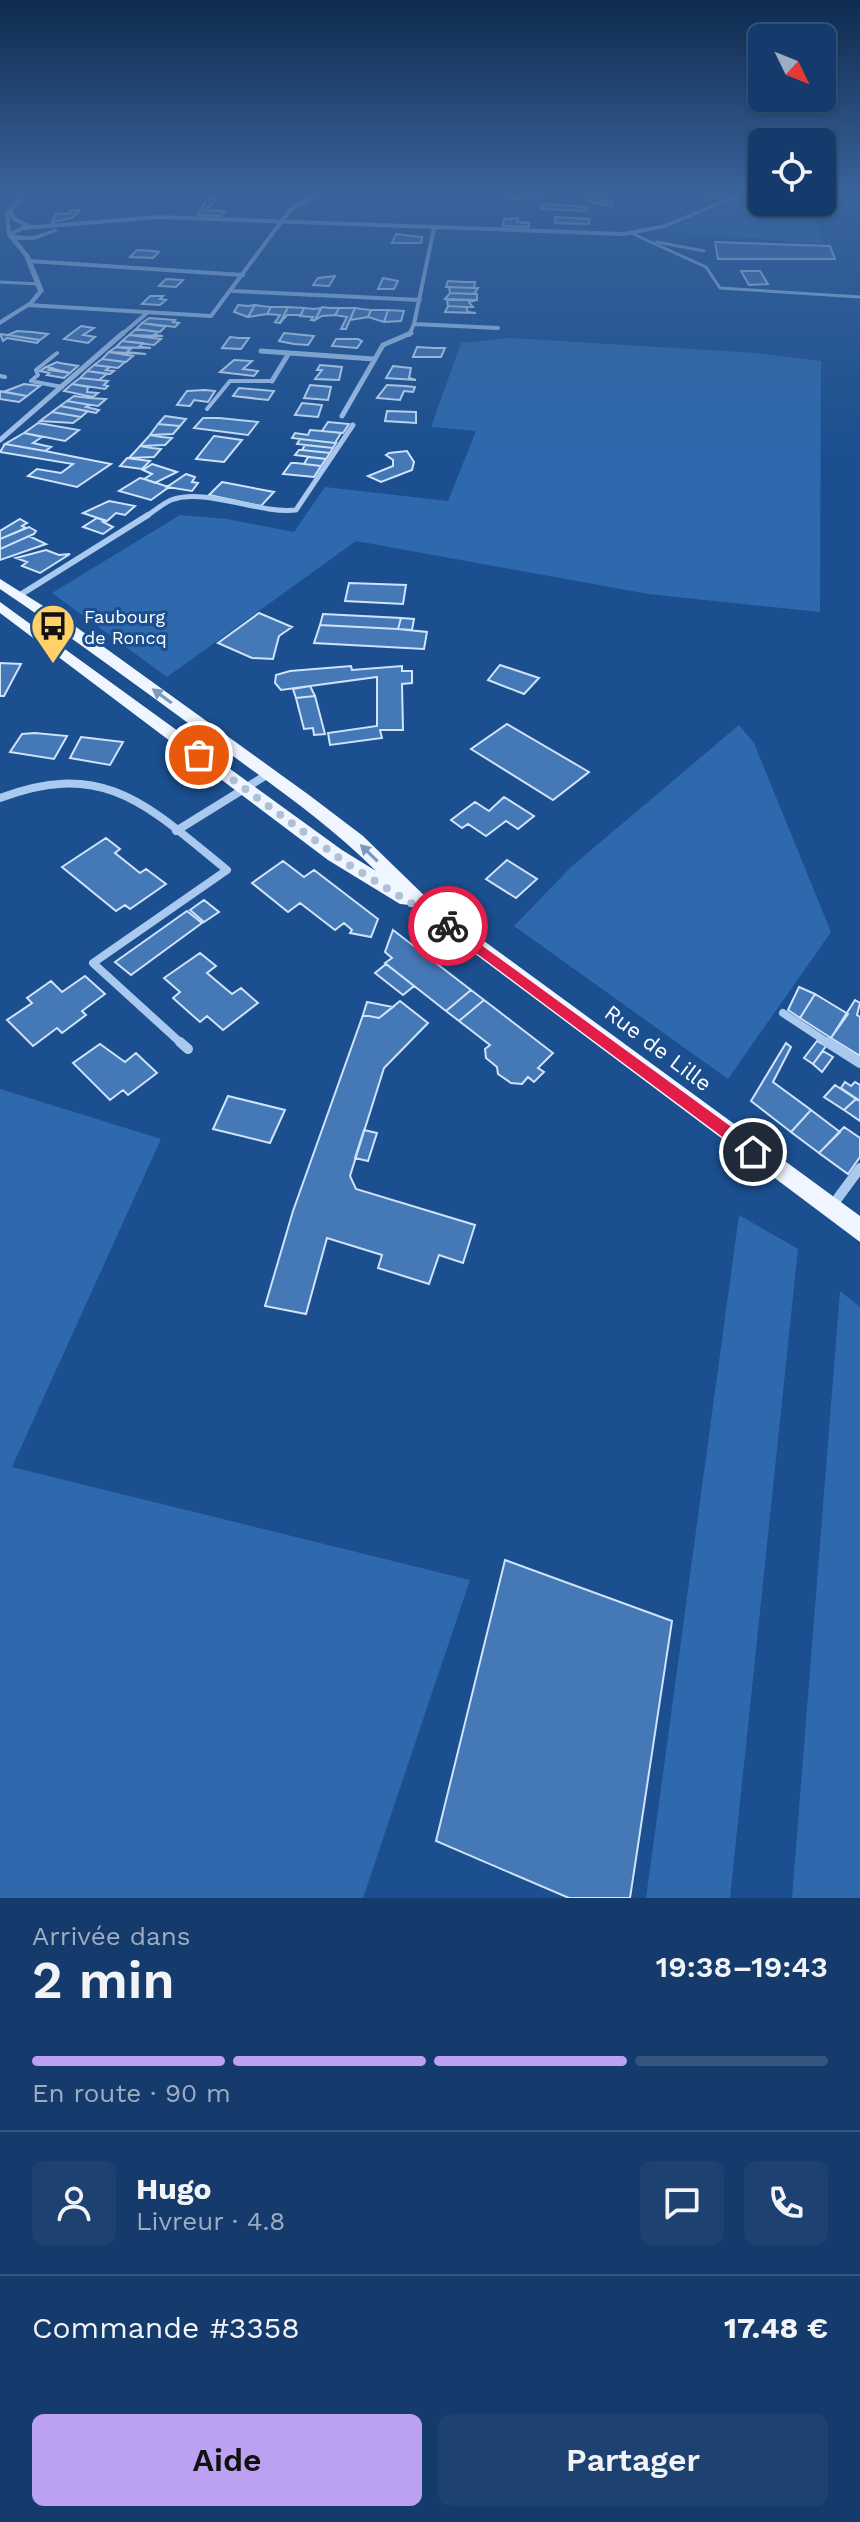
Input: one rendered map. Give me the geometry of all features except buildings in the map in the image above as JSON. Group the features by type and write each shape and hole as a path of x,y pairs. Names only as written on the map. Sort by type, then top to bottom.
{"main road":[{"name":"Rue de Lille","path":"0,583 357,841 425,908"},
{"name":"Rue de Lille","path":"0,606 346,863 425,908 860,1230"}],"street":[{"path":"0,323 40,294 38,281"},
{"path":"28,305 208,316 217,312 240,281"},
{"path":"342,416 384,343 410,335 424,281"},
{"path":"233,291 420,300"},
{"path":"0,440 147,313"},
{"path":"414,324 498,328"},
{"path":"261,351 374,359"},
{"path":"272,381 289,353"},
{"path":"20,595 172,500 197,496 256,508 296,510 353,425"},
{"path":"176,831 268,774"},
{"path":"0,798 39,784 99,785 127,795 227,870 93,963 188,1049"},
{"path":"783,1013 860,1063"},
{"path":"830,1208 860,1168"}],"lane":[{"path":"715,281 720,288 860,297"},
{"path":"0,282 39,284"},
{"path":"57,353 36,370 38,375 31,381 62,387"},
{"path":"207,409 230,381 272,381"}],"shaded area":[{"path":"511,338 757,353 821,361 820,612 648,594 356,541 167,677 52,593 180,515 227,519 294,532 325,487 448,501 476,431 431,427 461,343"},
{"path":"739,725 754,743 831,932 728,1079 514,926 571,867"},
{"path":"0,1089 161,1139 12,1467 470,1580 363,1898 0,1898"},
{"path":"739,1215 798,1249 730,1898 646,1898"},
{"path":"840,1291 860,1307 860,1898 792,1898"}],"way so far":[{"path":"199,755 346,863 385,888 425,908 448,926"}],"place":[{"name":"Faubourg de Roncq","path":"53,665"}],"route":[{"path":"448,926 753,1152"}]}
